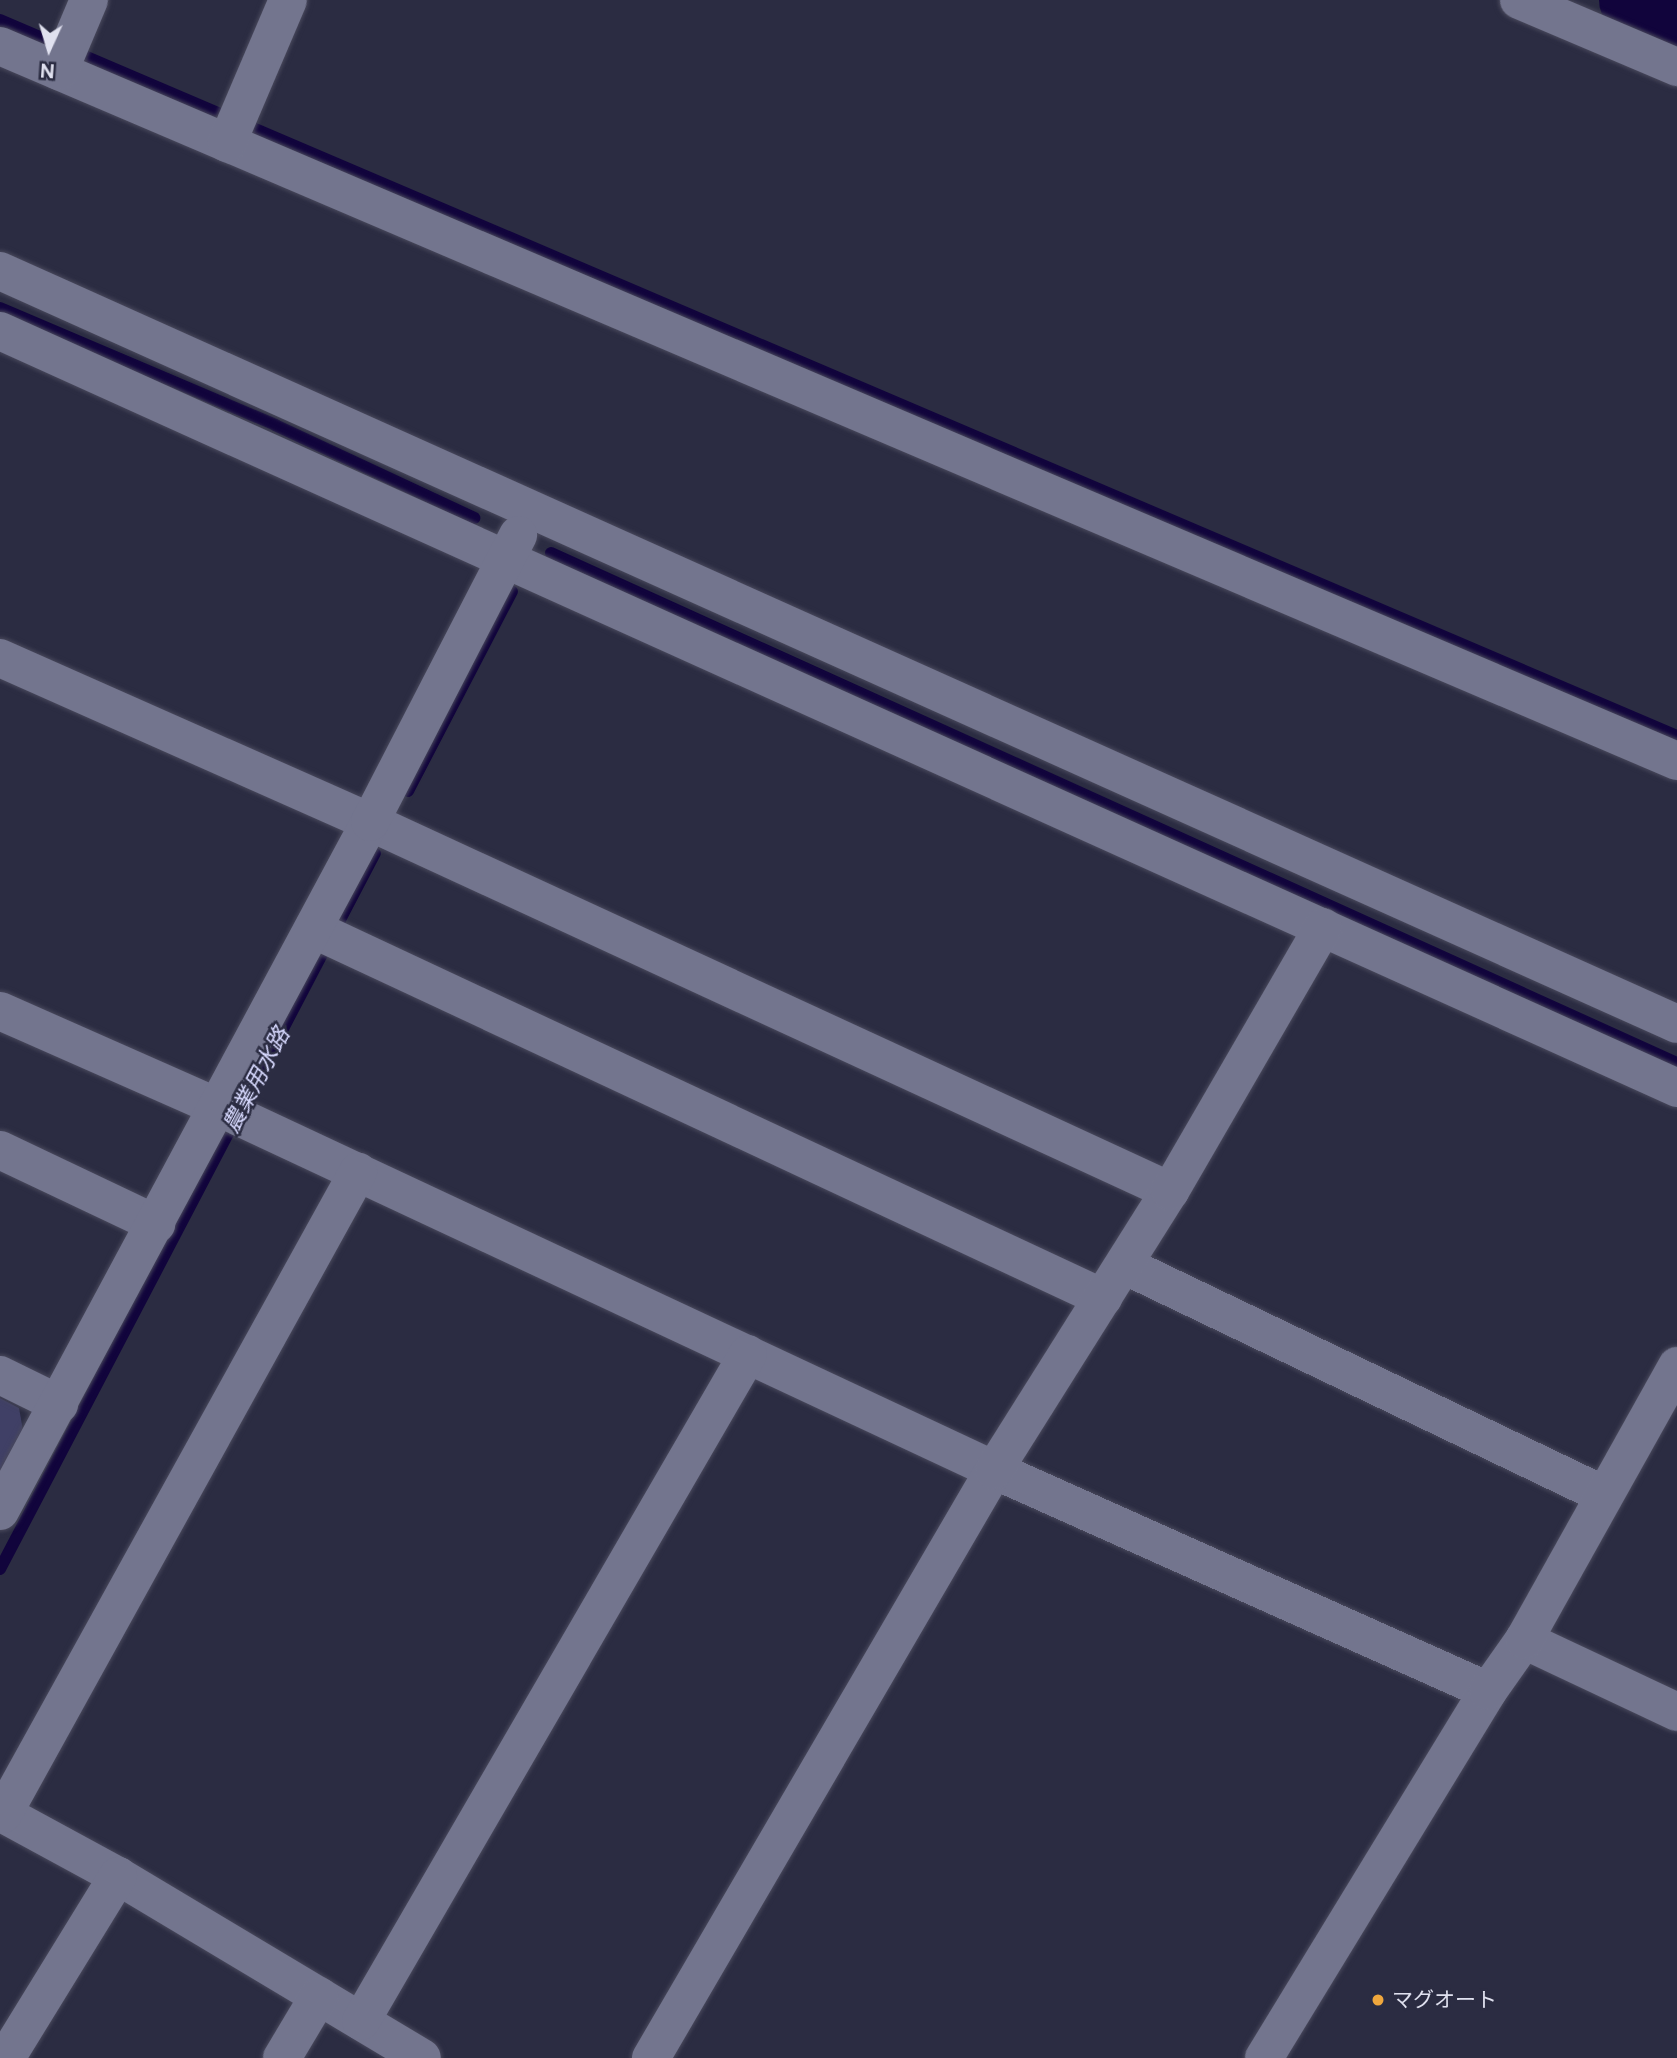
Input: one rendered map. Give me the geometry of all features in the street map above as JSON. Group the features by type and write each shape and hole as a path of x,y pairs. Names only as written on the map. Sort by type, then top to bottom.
{"street":[{"path":"65,57 89,0"},
{"path":"234,128 288,0"},
{"path":"1519,0 1677,67"},
{"path":"0,46 65,57 234,128 1677,761"},
{"path":"0,271 1677,1024"},
{"path":"0,331 1677,1088"},
{"path":"0,1511 156,1224 231,1113 382,828 530,511"},
{"path":"0,658 382,828 1170,1191"},
{"path":"651,2058 994,1470 1170,1191 1323,927"},
{"path":"325,934 1103,1298"},
{"path":"0,1011 231,1113 994,1470 1488,1691"},
{"path":"0,1150 156,1224"},
{"path":"358,1172 2,1813 118,1876 422,2058"},
{"path":"1124,1265 1604,1495"},
{"path":"361,2021 748,1354"},
{"path":"1264,2058 1488,1691 1524,1640 1677,1366"},
{"path":"0,1375 59,1404"},
{"path":"1524,1640 1677,1712"},
{"path":"6,2058 118,1876"},
{"path":"282,2058 318,1996"}],"shaded area":[{"path":"0,1398 19,1408 24,1436 0,1477"}],"waterway":[{"path":"1635,0 1677,18"},
{"path":"0,20 1677,736"},
{"path":"0,308 275,425 474,518"},
{"path":"551,553 1677,1063"},
{"name":"農業用水路","path":"408,791 512,591"},
{"name":"農業用水路","path":"0,1569 375,853"}],"place":[{"name":"マグオート","path":"1378,2000"}]}
